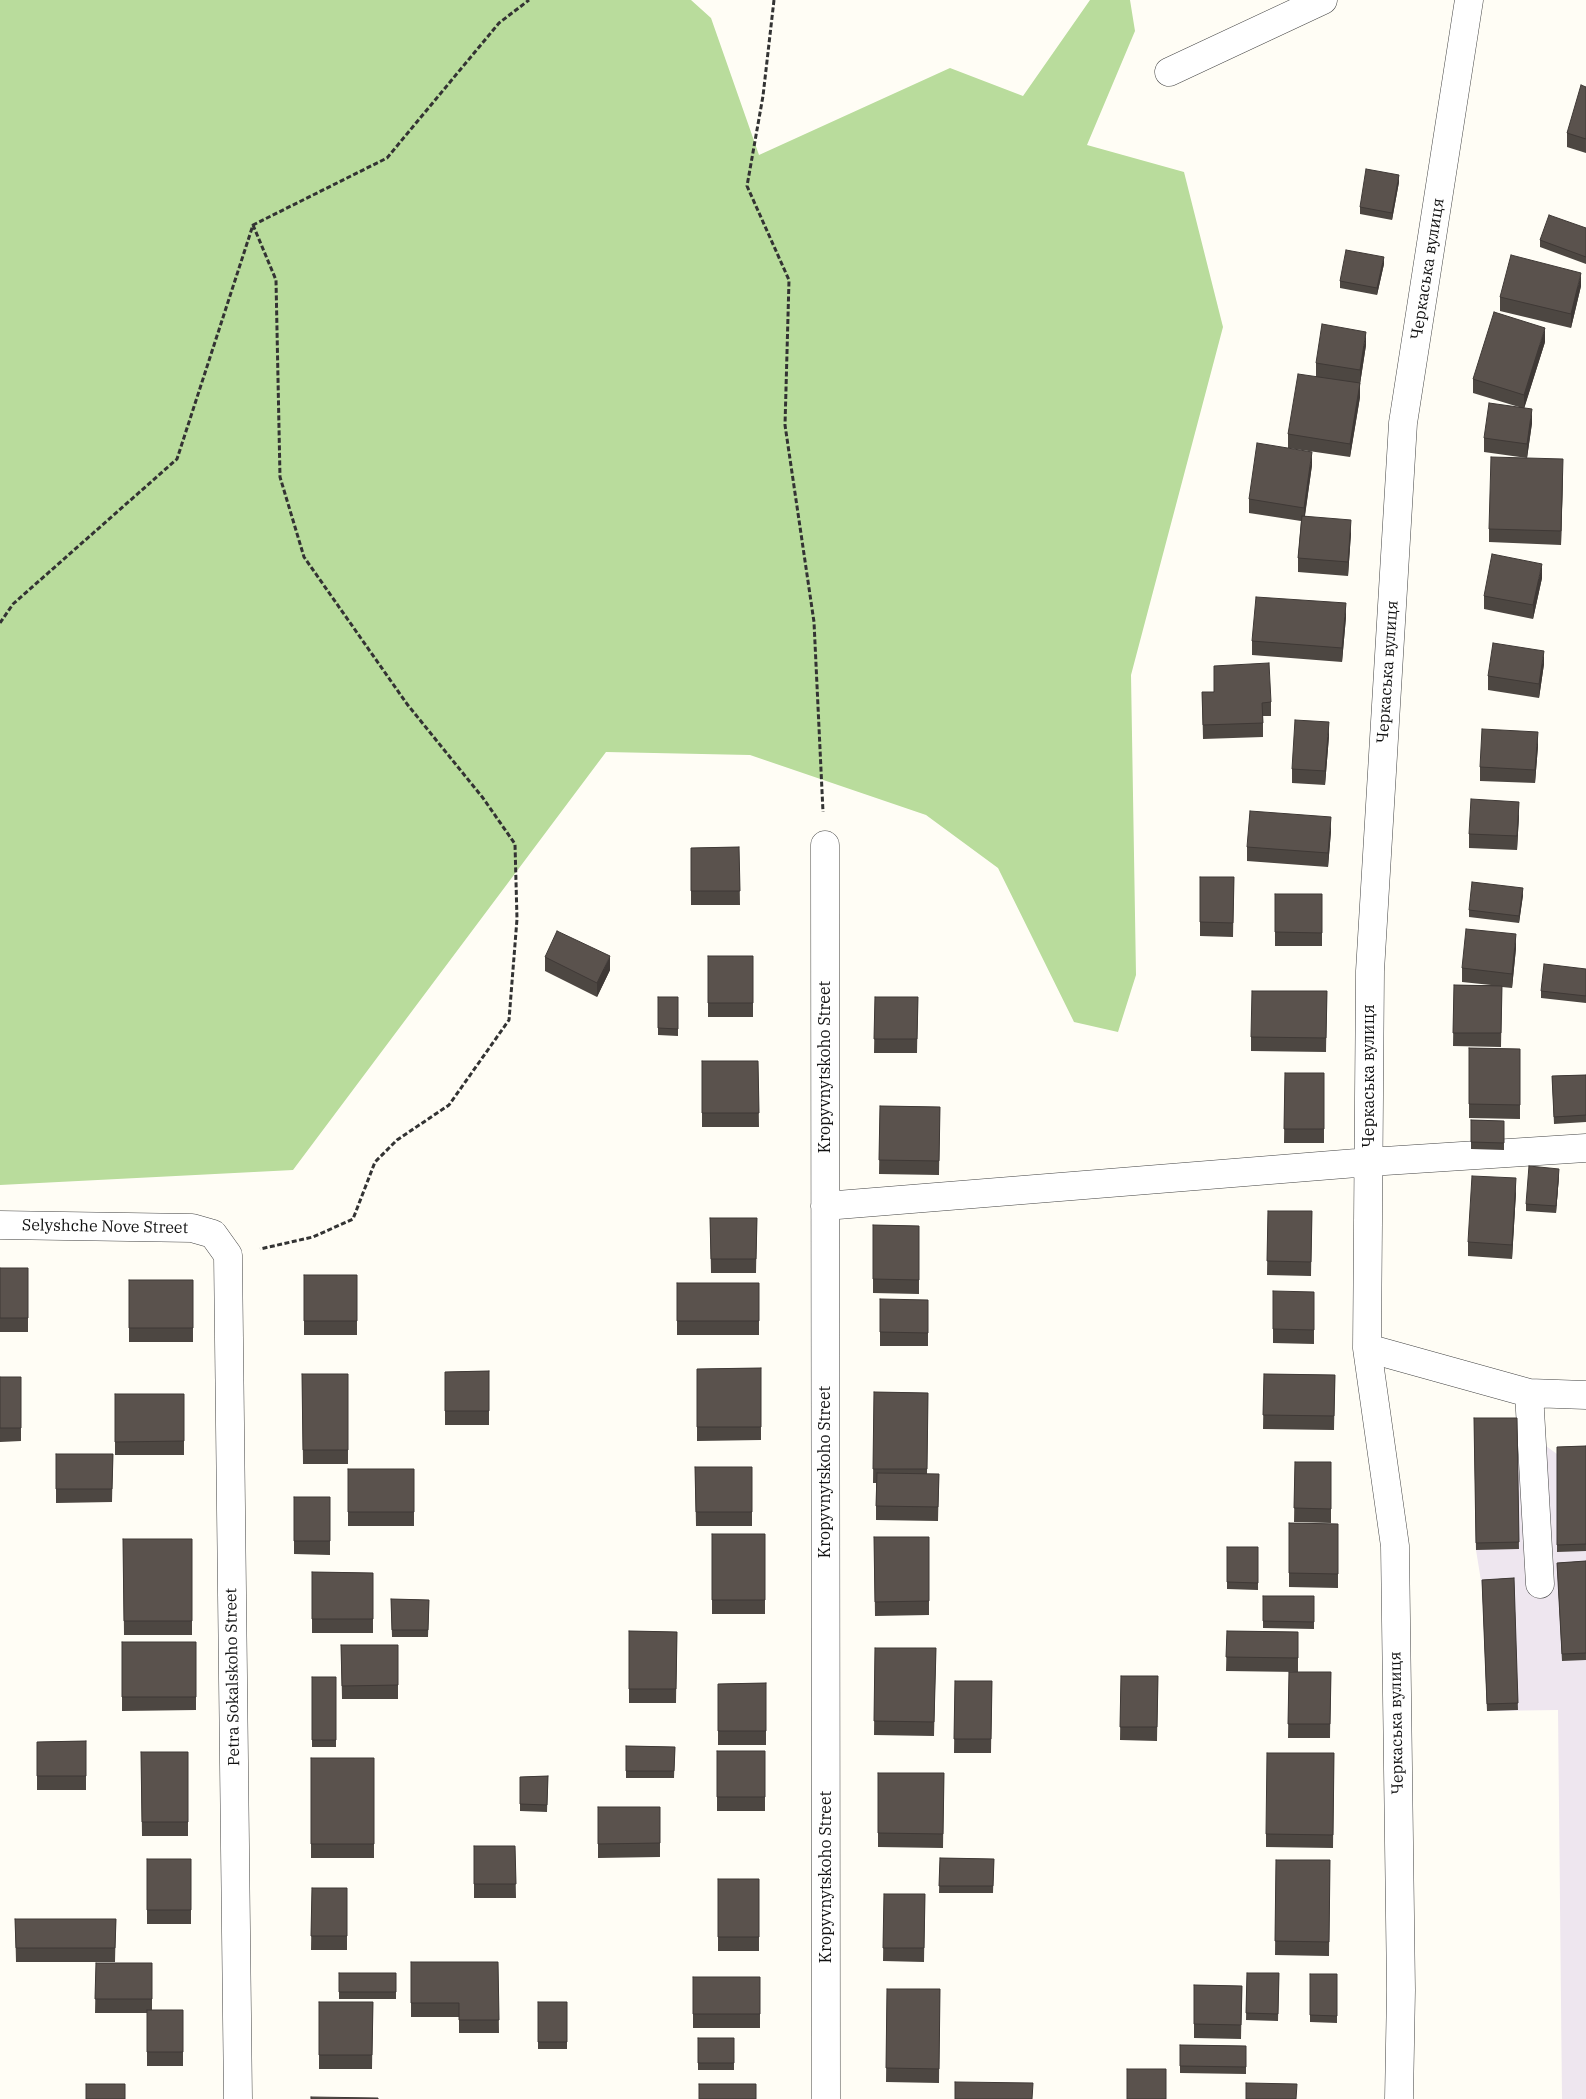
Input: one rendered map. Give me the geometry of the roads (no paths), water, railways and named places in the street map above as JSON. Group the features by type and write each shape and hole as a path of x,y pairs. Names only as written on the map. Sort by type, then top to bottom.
{"street":[{"path":"1169,72 1323,0"},
{"name":"Черкаська вулиця","path":"1399,2099 1401,1990 1395,1546 1367,1348 1370,971 1403,423 1469,0"},
{"name":"Kropyvnytskoho Street","path":"825,845 826,2099"},
{"path":"825,1206 1369,1162 1586,1148"},
{"name":"Selyshche Nove Street","path":"0,1226 192,1228 213,1234 228,1256"},
{"name":"Petra Sokalskoho Street","path":"228,1256 238,2099"},
{"path":"1367,1348 1529,1393 1586,1395"},
{"path":"1529,1393 1540,1584"}]}
